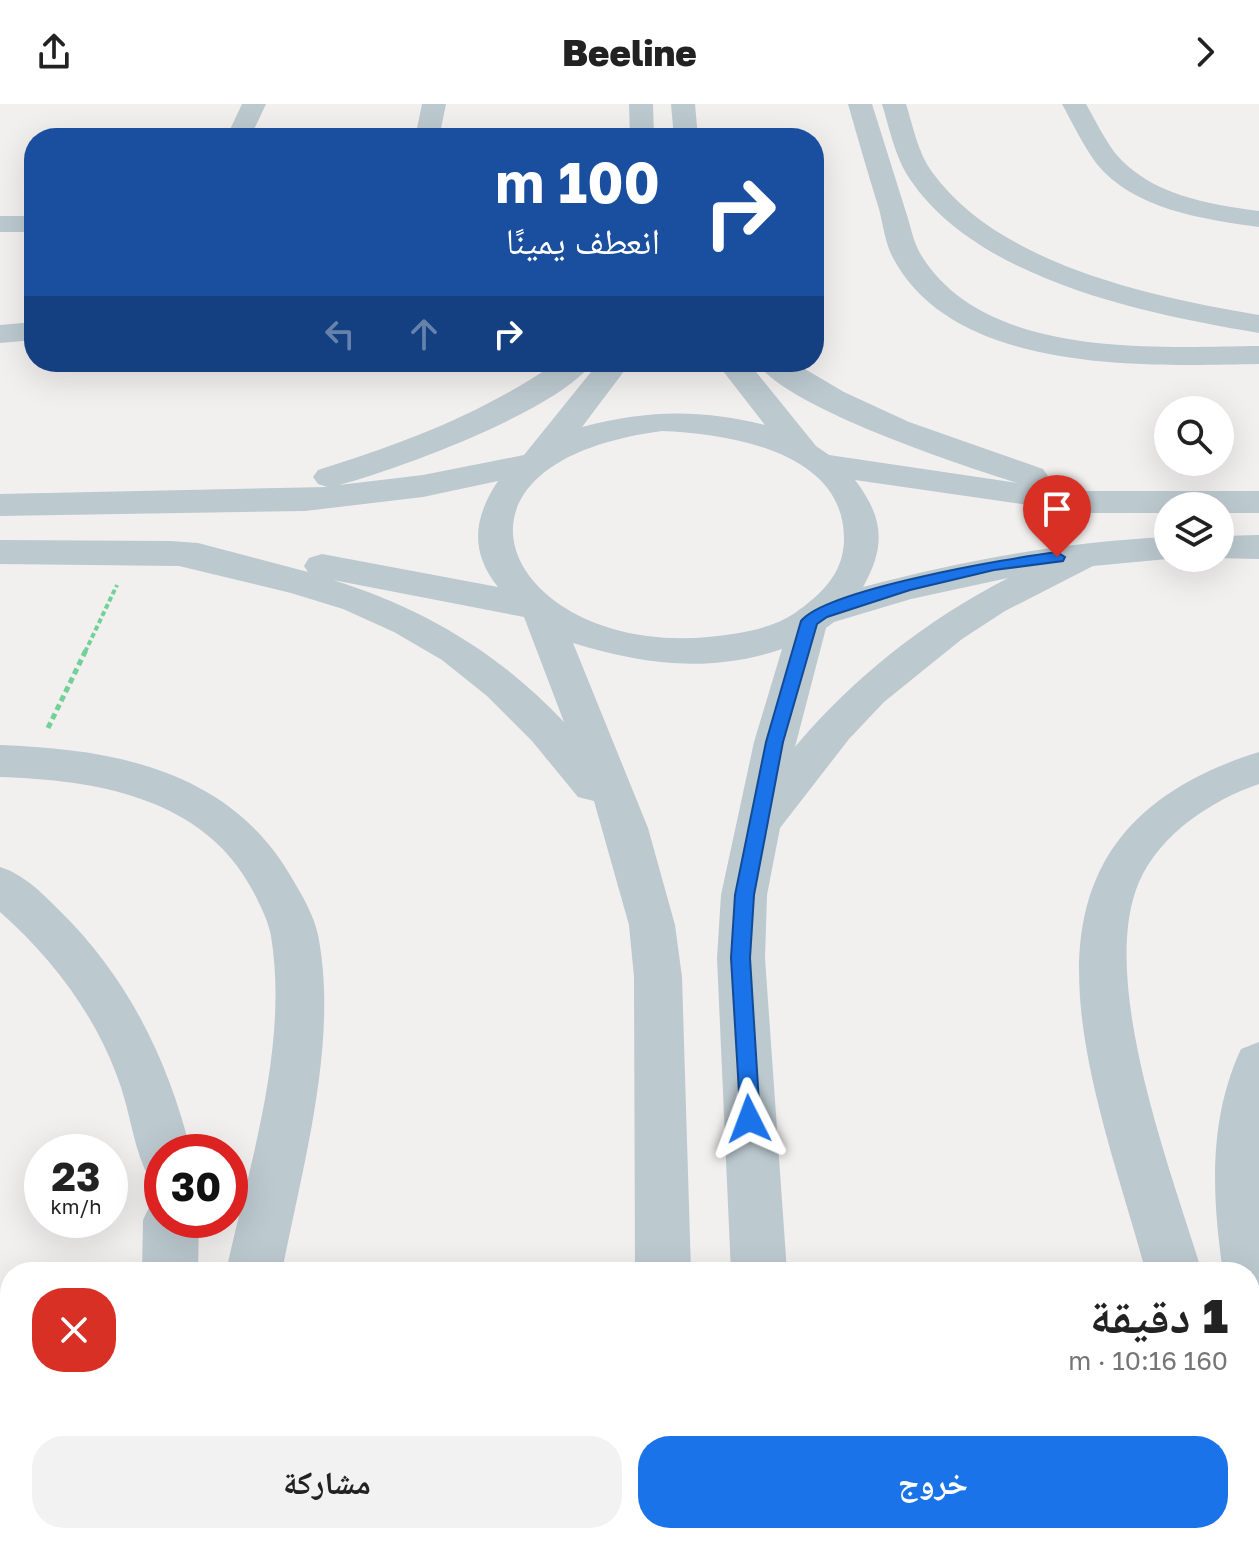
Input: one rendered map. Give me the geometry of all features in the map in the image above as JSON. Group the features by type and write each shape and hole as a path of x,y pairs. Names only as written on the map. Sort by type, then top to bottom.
{"street":[{"path":"243,128 254,104"},
{"path":"429,128 434,104"},
{"path":"641,104 642,128"},
{"path":"683,104 685,128"},
{"path":"860,104 906,255 919,277 942,299 975,319 1052,344 1113,354 1259,355"},
{"path":"894,104 919,173 958,214 1021,254 1106,289 1156,304 1259,324"},
{"path":"1074,104 1106,158 1123,174 1182,204 1259,219"},
{"path":"876,157 912,157"},
{"path":"0,224 24,224"},
{"path":"0,334 24,332"},
{"path":"0,354 24,354"},
{"path":"216,503 304,485 386,461 510,406 562,372"},
{"path":"607,372 538,459 515,480 500,504 493,529 497,556 510,582 537,610 579,634 610,643 674,653 724,650 770,640 815,617 907,586 994,565 1089,553 1154,550"},
{"path":"740,372 812,459 839,482 853,503 861,525 862,548 856,571 842,593 815,617 775,742 744,895 741,958 758,1262"},
{"path":"786,372 871,419 952,452 1044,480 1142,503"},
{"path":"0,505 216,503 351,496 423,486 538,459 578,437 619,426 662,421 707,422 750,431 812,459 1022,496 1142,503 1259,502"},
{"path":"1234,548 1259,547"},
{"path":"0,552 171,553 323,566 537,610"},
{"path":"171,553 272,574 342,593 406,620 466,655 519,698 568,751 626,828"},
{"path":"754,837 798,769 848,710 903,660 961,618 1023,582 1089,553"},
{"path":"537,610 626,828 652,925 658,977 663,1262"},
{"path":"16,761 107,768 173,790 229,826 270,875 295,937 299,1011 289,1090 256,1262"},
{"path":"1171,1262 1111,1031 1103,966 1107,909 1126,862 1159,820 1203,789 1259,768"},
{"path":"0,885 36,913 87,976 128,1037 157,1111 161,1134"},
{"path":"1249,1262 1243,1231 1242,1163 1259,1065"},
{"path":"170,1262 171,1238"}],"path":[{"path":"16,761 132,553"}],"route":[{"path":"749,1119 741,958 744,895 775,742 809,621 821,613 907,586 994,565 1057,557"}]}
